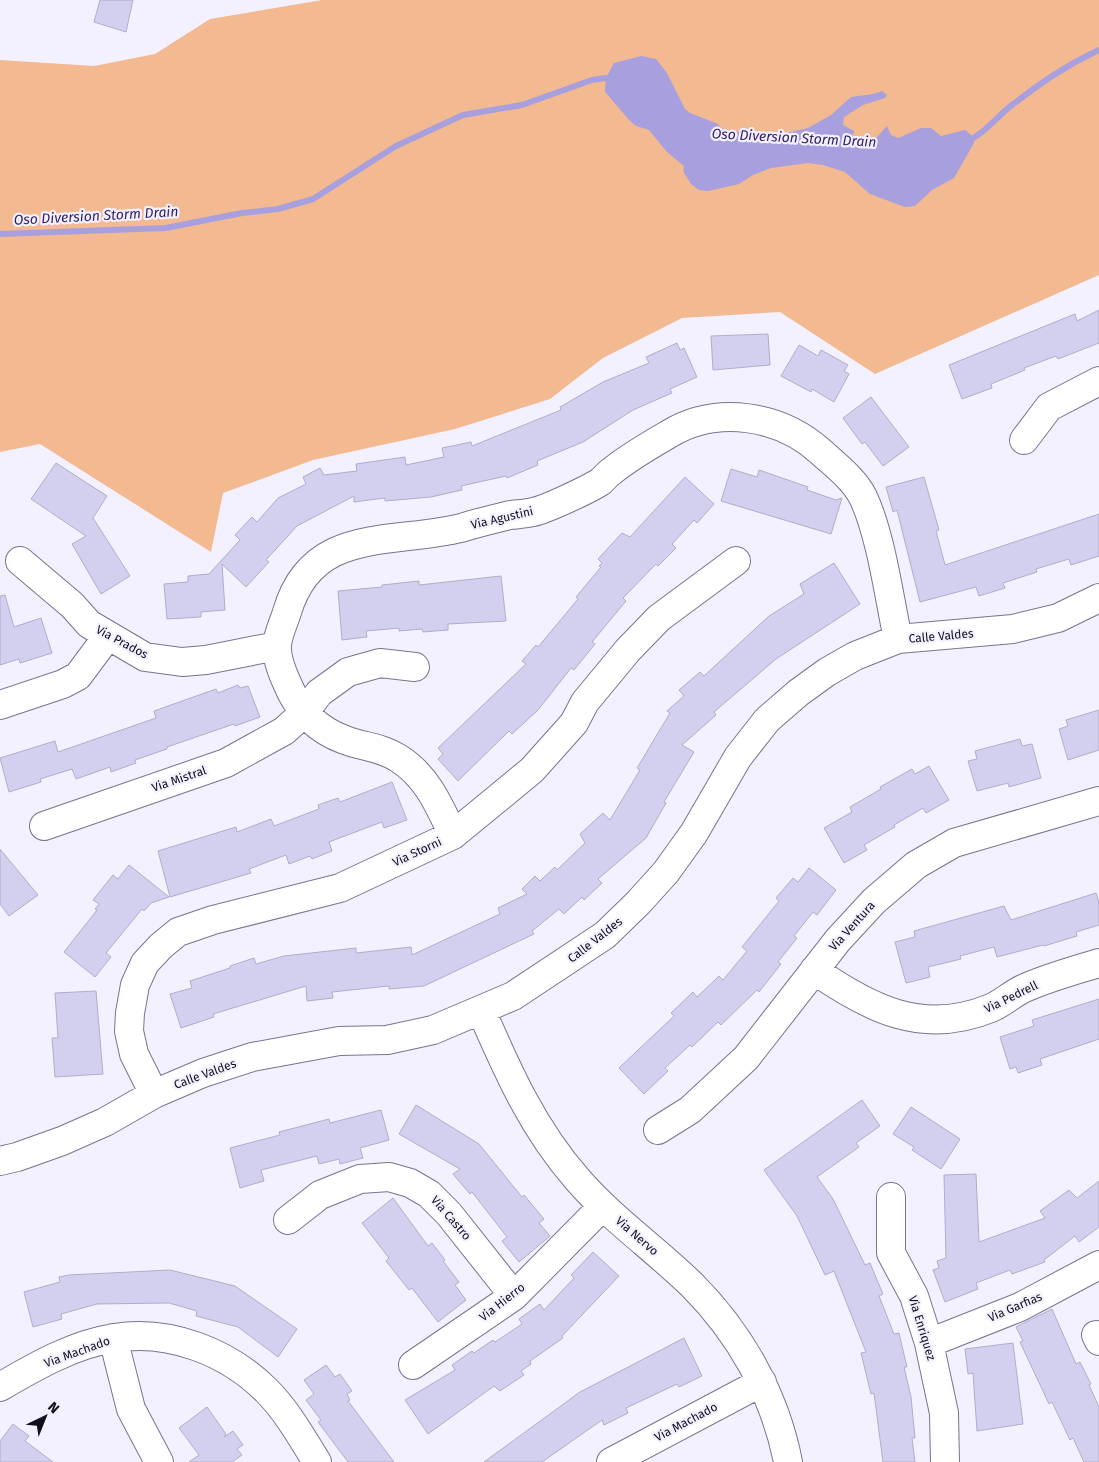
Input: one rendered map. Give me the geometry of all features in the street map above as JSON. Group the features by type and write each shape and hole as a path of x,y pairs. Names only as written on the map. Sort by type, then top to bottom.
{"street":[{"path":"1024,440 1049,407 1074,392 1099,381"},
{"name":"Via Agustini","path":"453,835 433,791 399,759 379,748 346,741 324,731 304,713 290,690 283,673 277,646 290,600 302,578 318,561 337,550 361,543 437,534 512,515 534,512 600,482 611,471 670,433 698,422 725,416 749,418 784,427 812,444 843,471 862,494 872,520 898,639"},
{"name":"Via Prados","path":"20,561 72,605 89,624 145,657 173,662 206,660 277,646"},
{"name":"Via Storni","path":"154,1094 134,1054 129,1031 135,985 145,963 161,946 178,932 213,920 340,888 453,835 532,770 574,723 585,702 628,650 659,618 736,561"},
{"name":"Calle Valdes","path":"0,1161 18,1157 62,1141 104,1122 154,1094 203,1073 252,1057 340,1041 387,1040 433,1030 513,996 605,935 638,903 694,834 738,757 767,720 798,693 855,656 898,639 1012,629 1058,618 1099,598"},
{"path":"0,705 63,684 78,676 107,636"},
{"name":"Via Mistral","path":"44,826 226,763 284,731 304,713 319,693 348,672 380,664 415,667"},
{"name":"Via Ventura","path":"658,1130 690,1110 716,1088 746,1058 814,970 874,900 916,865 938,850 954,843 1099,801"},
{"name":"Via Pedrell","path":"814,970 850,995 883,1010 916,1020 943,1020 966,1016 993,1007 1027,987 1099,963"},
{"name":"Via Nervo","path":"481,1010 520,1098 556,1154 603,1206 708,1302 741,1346 762,1382 776,1418 788,1462"},
{"name":"Via Castro","path":"288,1220 320,1195 360,1179 389,1177 410,1183 429,1194 450,1214 514,1296"},
{"name":"Via Enriquez","path":"891,1197 891,1253 914,1296 929,1343 944,1413 945,1462"},
{"name":"Via Hierro","path":"413,1365 514,1296 603,1206"},
{"name":"Via Garfias","path":"929,1343 1020,1306 1099,1265"},
{"name":"Via Machado","path":"0,1387 30,1369 80,1348 113,1338 139,1335 166,1337 217,1355 240,1369 267,1391 287,1415 317,1462"},
{"path":"113,1338 131,1409 159,1462"},
{"name":"Via Machado","path":"612,1462 762,1382"}],"shaded area":[{"path":"322,0 1099,0 1099,275 875,374 780,312 682,318 603,358 550,399 455,429 313,460 223,493 211,552 40,444 0,452 0,60 94,66 155,54 210,19"}],"water":[{"path":"641,56 656,59 667,73 685,109 690,113 716,123 723,129 769,137 808,128 831,115 851,97 882,91 887,95 885,98 863,105 844,117 843,125 854,131 850,137 853,141 870,144 887,126 891,135 898,138 921,128 931,128 941,136 965,130 975,138 974,143 954,178 932,190 915,206 905,207 870,194 845,172 823,165 808,163 771,168 753,175 739,184 708,191 699,190 691,184 683,171 684,166 667,152 649,130 636,126 630,121 605,92 606,78 614,63"}],"building":[{"path":"100,0 133,0 126,32 94,22"},
{"path":"1099,310 1099,343 1058,359 1056,356 1024,368 1025,370 991,384 992,388 962,399 949,365 1075,314 1077,321"},
{"path":"768,334 770,365 713,370 711,336"},
{"path":"677,343 680,350 684,348 697,377 670,389 672,393 633,410 583,442 537,461 538,465 507,478 506,476 461,486 462,490 431,497 385,501 385,498 354,502 354,496 297,526 266,560 269,562 246,587 222,564 225,610 201,612 201,617 167,619 164,584 188,582 188,576 209,574 240,540 235,535 252,517 257,522 278,498 306,484 303,477 320,468 324,475 357,471 356,464 405,457 406,465 444,457 442,448 471,442 472,446 561,410 560,407 603,382 649,363 646,357"},
{"path":"799,345 818,356 821,350 848,365 844,371 849,374 834,402 812,389 811,392 781,376"},
{"path":"871,397 909,447 883,466 865,442 862,444 843,418"},
{"path":"56,463 107,496 93,518 130,576 101,594 72,544 86,536 31,499"},
{"path":"731,469 757,477 759,470 808,487 807,490 836,500 842,498 831,534 721,501"},
{"path":"685,477 714,504 697,523 694,520 672,544 676,548 658,566 656,564 623,598 626,601 592,642 595,644 574,670 571,668 538,710 512,734 509,731 458,781 438,759 443,754 438,748 526,664 522,661 536,645 538,647 578,599 576,597 601,567 599,566 602,563 598,559 622,533 630,537"},
{"path":"924,477 939,530 936,531 945,565 1099,514 1099,556 1071,565 1069,559 1036,569 1037,572 1003,583 1005,588 979,596 976,587 920,602 897,510 893,512 886,487"},
{"path":"834,563 860,604 776,659 714,712 716,715 682,745 694,752 664,802 666,803 646,838 598,879 602,883 584,900 582,897 564,914 559,909 532,931 534,934 424,986 389,989 389,986 332,992 333,998 307,1001 306,986 213,1014 214,1017 181,1028 170,994 192,988 190,981 230,968 230,966 254,958 256,964 284,956 356,948 356,953 411,947 412,955 500,914 498,908 527,894 522,889 535,876 540,881 555,867 557,870 585,843 580,834 603,813 610,820 640,770 637,768 670,713 667,711 684,696 679,690 700,672 704,676 769,616 804,594 800,584"},
{"path":"501,576 506,621 448,624 448,630 423,632 422,629 399,631 399,628 366,631 367,637 342,640 338,591 419,581 419,585"},
{"path":"5,595 14,627 41,618 52,653 20,663 19,659 0,665 0,596"},
{"path":"238,685 240,688 248,686 260,717 167,747 167,749 135,760 136,763 111,772 110,767 76,779 72,769 40,779 41,782 9,792 0,758 55,741 58,752 156,718 154,711 216,689 218,693"},
{"path":"1099,710 1099,750 1068,760 1059,729 1068,726 1066,720"},
{"path":"1020,739 1022,746 1032,744 1041,778 1009,787 1008,783 977,791 968,761 977,759 975,751"},
{"path":"929,766 949,800 926,813 923,808 894,825 895,827 864,845 867,850 844,863 824,828 852,812 850,807 881,789 880,787 912,769 915,774"},
{"path":"392,782 407,820 384,828 382,822 329,842 332,851 312,859 310,856 289,864 286,855 249,869 251,873 170,897 158,851 236,827 237,832 271,819 274,826 319,809 318,805 338,798 340,802"},
{"path":"0,849 38,895 9,916 0,904"},
{"path":"129,865 169,897 151,903 144,911 142,909 106,953 111,957 95,977 64,952 97,910 95,909 99,904 93,900 113,875 118,879"},
{"path":"809,868 836,890 817,915 813,912 794,936 797,938 778,962 781,964 759,992 757,990 721,1025 718,1022 692,1047 690,1045 665,1068 668,1071 644,1094 619,1068 674,1016 671,1013 693,992 697,997 719,976 723,980 747,951 742,947 779,901 776,898 793,878 798,882"},
{"path":"1096,893 1099,903 1099,925 1076,932 1077,936 997,957 994,947 960,956 961,959 928,967 930,977 906,983 895,942 915,937 914,931 1004,906 1011,920"},
{"path":"96,991 103,1074 55,1077 52,1038 58,1038 55,993"},
{"path":"1099,999 1099,1039 1040,1059 1042,1065 1018,1073 1016,1067 1010,1069 1000,1037 1034,1026 1032,1020"},
{"path":"862,1100 880,1126 856,1143 859,1147 817,1177 833,1199 865,1265 870,1263 883,1294 879,1296 894,1334 899,1333 907,1367 904,1367 911,1397 915,1438 912,1438 915,1462 883,1462 874,1393 871,1394 861,1353 866,1352 834,1271 825,1275 797,1216 764,1170"},
{"path":"416,1105 479,1144 522,1197 524,1195 544,1219 539,1223 550,1236 519,1262 502,1241 507,1237 472,1192 470,1194 453,1174 460,1169 399,1134"},
{"path":"911,1107 960,1139 941,1169 912,1150 914,1147 893,1134"},
{"path":"381,1110 389,1140 360,1148 363,1158 340,1164 339,1159 319,1164 317,1156 261,1170 264,1181 240,1188 230,1148 280,1135 279,1132 329,1119 330,1123"},
{"path":"976,1174 979,1242 1045,1218 1040,1211 1069,1190 1077,1198 1099,1181 1099,1227 1079,1242 1075,1236 1044,1260 1045,1262 1012,1274 1010,1270 976,1283 978,1289 945,1302 933,1270 939,1268 937,1261 946,1258 944,1175"},
{"path":"393,1198 428,1246 432,1243 445,1260 443,1261 459,1282 455,1285 466,1300 438,1322 412,1288 409,1290 386,1261 389,1258 362,1223"},
{"path":"593,1252 619,1276 562,1336 563,1338 530,1361 531,1364 521,1371 524,1375 500,1391 494,1386 428,1434 405,1400 455,1370 452,1365 472,1351 474,1353 493,1340 495,1342 522,1324 519,1319 540,1304 544,1310 574,1278 571,1275"},
{"path":"170,1270 235,1286 297,1329 278,1357 238,1327 196,1316 197,1311 169,1303 97,1304 61,1314 62,1319 33,1327 24,1292 60,1282 59,1277"},
{"path":"1052,1309 1076,1364 1080,1362 1091,1384 1089,1385 1099,1407 1099,1462 1084,1462 1073,1438 1070,1440 1052,1402 1049,1404 1020,1342 1023,1341 1016,1327"},
{"path":"684,1338 702,1376 679,1387 677,1384 626,1408 628,1413 604,1425 602,1420 542,1462 484,1462 580,1392"},
{"path":"1013,1343 1023,1424 977,1431 973,1373 968,1374 965,1349"},
{"path":"326,1365 335,1377 340,1374 352,1391 347,1394 350,1400 348,1401 394,1462 348,1462 318,1422 321,1420 306,1400 314,1394 304,1380"},
{"path":"207,1407 226,1434 224,1437 233,1431 243,1445 237,1449 242,1455 232,1462 189,1462 199,1455 179,1428"},
{"path":"13,1424 29,1436 25,1441 53,1462 0,1462 0,1441"}],"waterway":[{"name":"Oso Diversion Storm Drain","path":"967,141 980,134 1006,109 1064,68 1099,50"},
{"name":"Oso Diversion Storm Drain","path":"0,234 166,228 242,213 278,209 313,199 396,146 463,115 522,105 592,80 606,78 612,81"}]}
